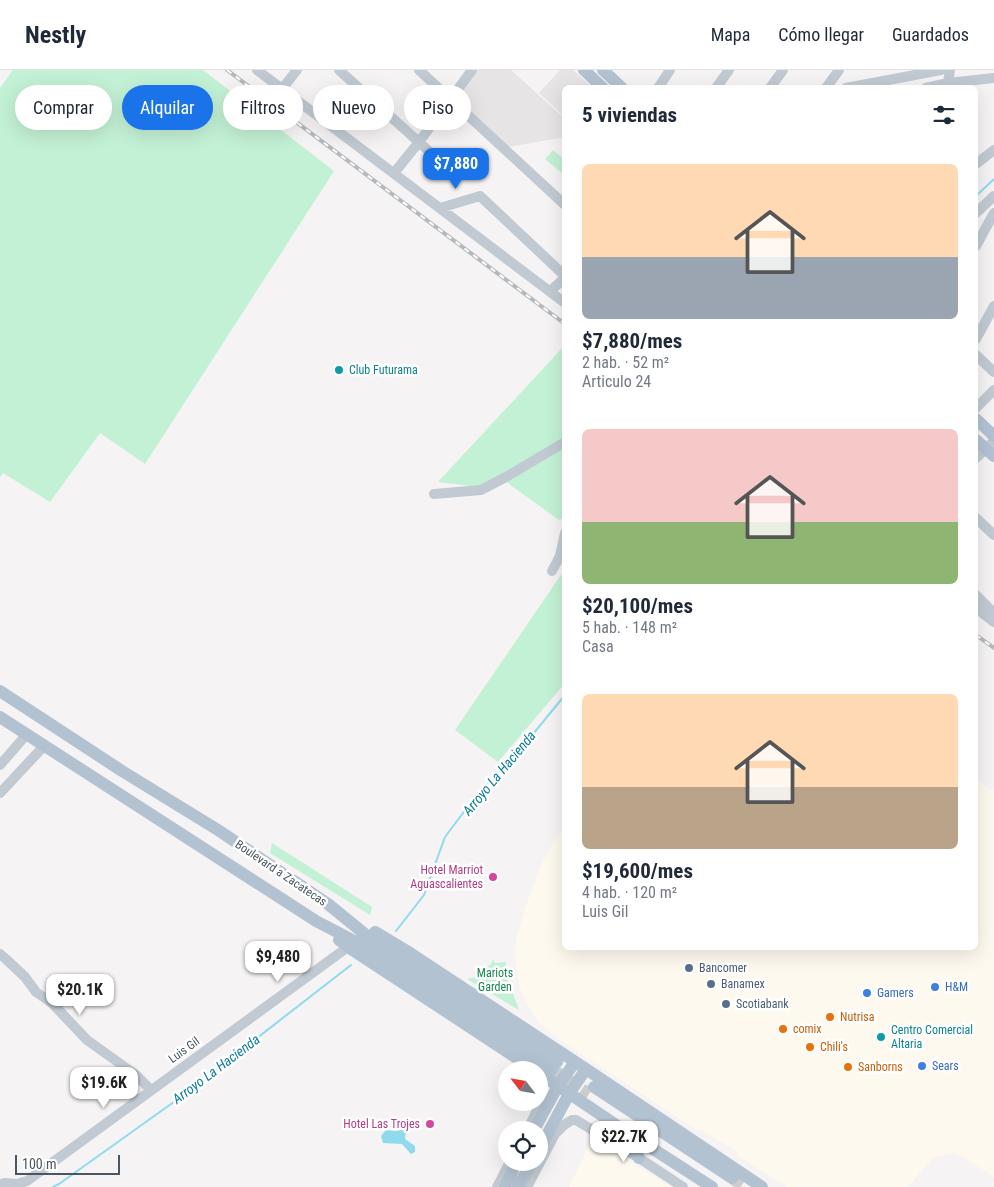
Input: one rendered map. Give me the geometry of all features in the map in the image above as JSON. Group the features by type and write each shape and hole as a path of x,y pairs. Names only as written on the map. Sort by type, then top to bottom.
{"main road":[{"path":"584,70 601,85"},
{"path":"604,70 619,85"},
{"path":"978,421 994,436"},
{"name":"Boulevard a Zacatecas","path":"0,691 122,771 218,830 328,904 366,935 554,1066 351,944 0,717"},
{"path":"328,904 410,953 762,1187"},
{"path":"351,944 522,1061"},
{"path":"539,1121 558,1086 580,1065"},
{"path":"548,1133 569,1094 580,1065"},
{"path":"548,1079 712,1187"},
{"path":"591,1090 730,1181"},
{"path":"619,1127 639,1158"},
{"path":"504,1187 512,1171"},
{"path":"518,1187 527,1171"}],"street":[{"path":"257,70 277,85"},
{"path":"285,85 297,70"},
{"path":"339,70 452,172"},
{"path":"419,70 436,85"},
{"path":"461,85 472,70"},
{"path":"660,85 670,70"},
{"path":"718,85 729,70"},
{"path":"772,85 783,70"},
{"path":"828,85 839,70"},
{"path":"886,80 893,70"},
{"path":"861,85 941,70"},
{"path":"948,83 950,70"},
{"path":"939,85 994,78"},
{"path":"303,105 562,301"},
{"path":"471,117 562,201"},
{"path":"394,174 428,130"},
{"path":"978,162 994,150"},
{"path":"440,208 480,196 562,274"},
{"path":"980,210 994,196"},
{"path":"978,242 994,213 980,210"},
{"path":"550,291 562,280"},
{"path":"978,335 994,306"},
{"path":"978,357 994,372"},
{"path":"978,406 994,390"},
{"path":"434,494 480,490 562,444"},
{"path":"978,456 987,446"},
{"path":"978,520 994,534"},
{"path":"552,571 560,556 562,547"},
{"path":"978,597 994,612"},
{"path":"978,610 994,622"},
{"path":"0,765 27,734"},
{"path":"0,793 44,746"},
{"name":"Luis Gil","path":"0,1185 4,1183 17,1184 27,1181 351,944"},
{"path":"0,954 25,977 36,992 52,1003 87,1040 136,1075 151,1090"},
{"path":"527,1187 555,1134 572,1120 576,1120 639,1158 683,1187"},
{"path":"497,1187 505,1171"}],"shaded area":[{"path":"478,70 511,70 562,116 562,138 509,147 471,113 471,85 466,85"},
{"path":"560,70 573,70 590,85 562,85 562,114 539,93"},
{"name":"Centro Comercial Altaria","path":"978,781 994,791 994,1177 955,1153 937,1156 931,1160 908,1187 787,1187 738,1156 737,1152 702,1130 696,1130 558,1039 537,1020 525,1001 516,970 515,950 525,908 539,870 552,844 562,832 562,950 978,950"},
{"path":"593,1138 671,1187 569,1187"}],"green space":[{"path":"13,70 203,70 223,85 223,130 281,130 334,171 145,464 100,433 50,502 3,473 0,477 0,88"},
{"path":"553,150 562,158 562,173 545,159"},
{"path":"562,348 562,519 559,520 505,481 479,487 438,482"},
{"path":"562,573 562,687 498,762 455,730"},
{"path":"272,843 372,907 370,915 270,853"},
{"name":"Mariots Garden","path":"493,959 495,963 506,962 508,980 519,1010 467,979 476,977 491,964"}],"water":[{"path":"401,1127 406,1130 405,1139 415,1146 415,1152 411,1154 402,1144 383,1143 381,1136 386,1130 396,1131"}],"waterway":[{"name":"Arroyo La Hacienda","path":"978,194 994,179"},
{"name":"Arroyo La Hacienda","path":"396,931 424,895 445,837 469,805 524,745 562,699"},
{"name":"Arroyo La Hacienda","path":"53,1187 185,1094 351,965"}],"tunnel":[{"path":"552,1069 589,1094"},
{"path":"732,1178 745,1187"}],"railway":[{"path":"227,70 562,322"},
{"path":"978,636 994,648"}],"place":[{"name":"Club Futurama","path":"339,370"},
{"name":"Hotel Marriot Aguascalientes","path":"493,877"},
{"name":"Bancomer","path":"689,968"},
{"name":"Banamex","path":"711,984"},
{"name":"H&M","path":"935,987"},
{"name":"Gamers","path":"867,993"},
{"name":"Scotiabank","path":"726,1004"},
{"name":"Nutrisa","path":"830,1017"},
{"name":"comix","path":"783,1029"},
{"name":"Centro Comercial Altaria","path":"881,1037"},
{"name":"Chili's","path":"810,1047"},
{"name":"Sears","path":"922,1066"},
{"name":"Sanborns","path":"848,1067"},
{"name":"Hotel Las Trojes","path":"430,1124"}]}
